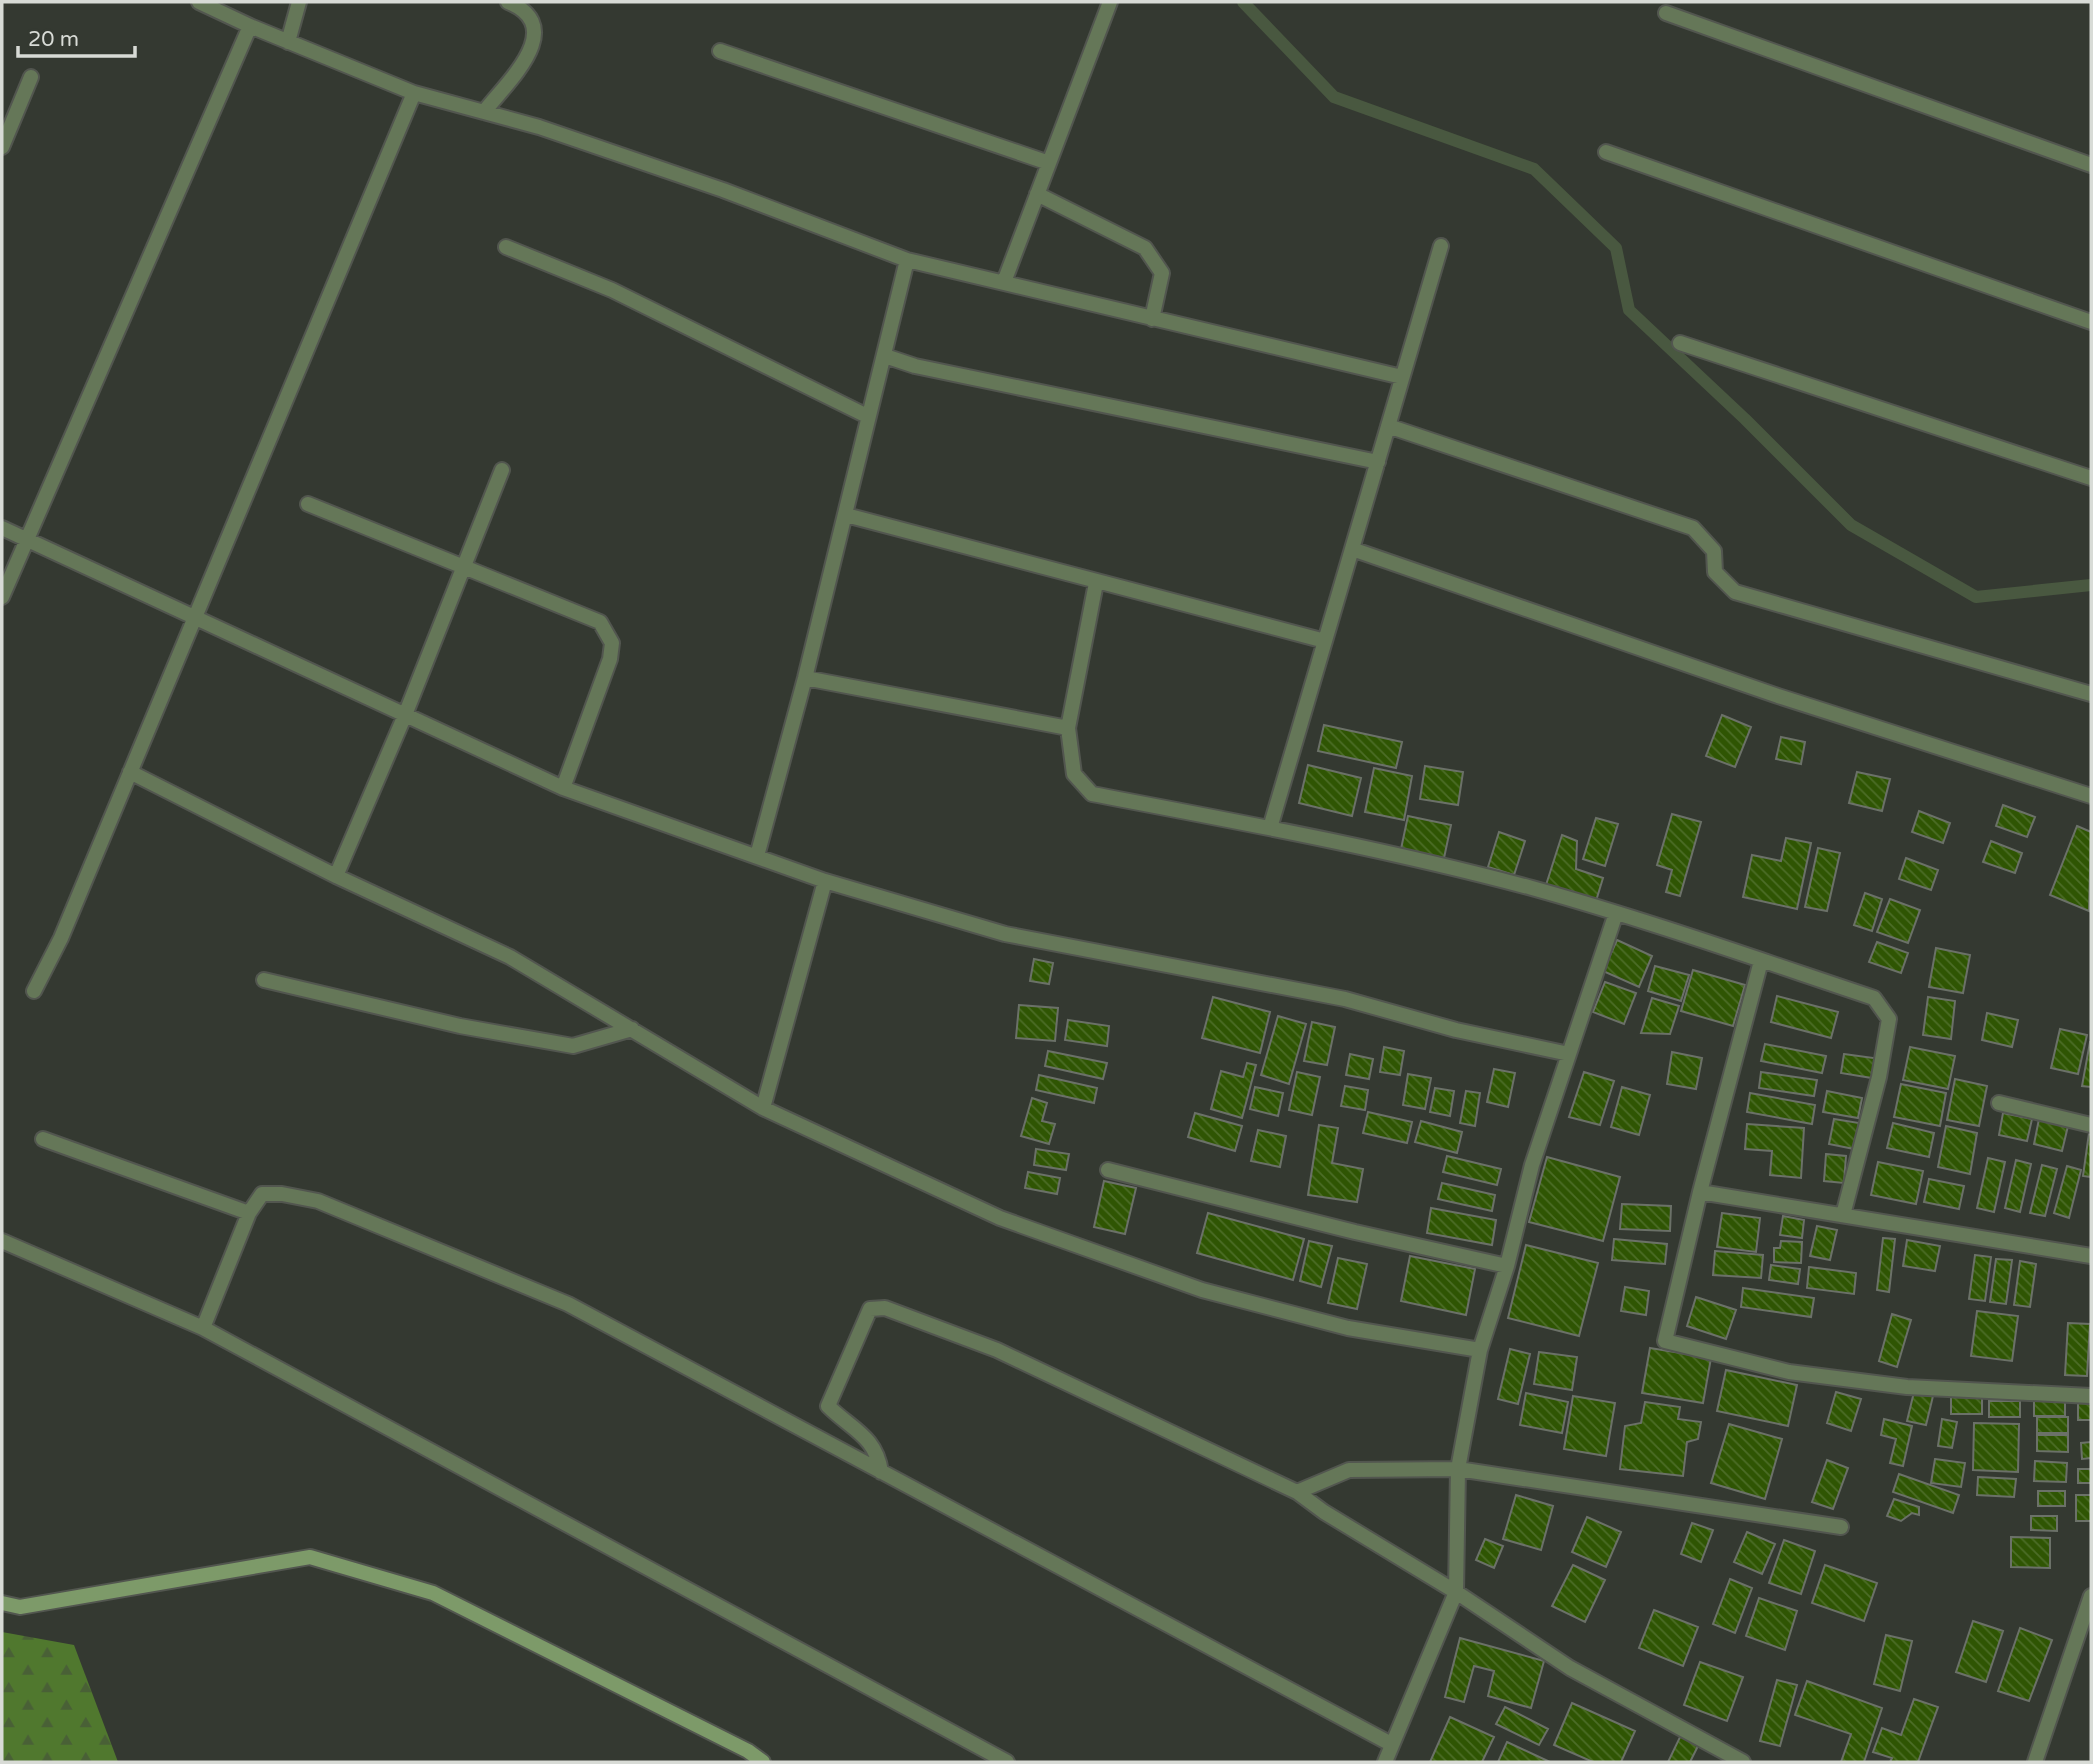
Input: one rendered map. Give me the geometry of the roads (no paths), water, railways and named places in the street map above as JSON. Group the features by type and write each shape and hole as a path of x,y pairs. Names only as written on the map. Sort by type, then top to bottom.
{"street":[{"path":"199,2 250,26 414,93 539,127 723,190 907,260 1402,377"},
{"path":"288,41 299,2"},
{"path":"484,112 534,47 534,24 521,7 508,2"},
{"path":"1004,282 1110,2"},
{"path":"1666,13 2091,165"},
{"path":"2,597 250,26"},
{"path":"720,51 1049,163"},
{"path":"2,147 32,77"},
{"path":"34,990 61,937 414,93"},
{"path":"1606,152 2091,321"},
{"path":"1037,194 1145,248 1162,273 1152,319"},
{"path":"1270,828 1441,246"},
{"path":"506,247 612,290 867,415"},
{"path":"757,856 805,678 846,515 867,415 885,356 907,260"},
{"path":"1679,343 2091,478"},
{"path":"885,356 915,366 1378,462"},
{"path":"1388,426 1693,528 1714,551 1715,572 1735,592 2091,694"},
{"path":"337,876 405,715 502,470"},
{"path":"308,504 600,622 612,643 610,659 564,788"},
{"path":"846,515 1096,583 1325,641"},
{"path":"2,528 564,788 825,881 1005,934 1345,999 1456,1030 1569,1054"},
{"path":"1352,549 1778,696 2091,796"},
{"path":"1096,583 1068,728 1074,774 1092,794 1270,828 1529,888 1616,913 1874,998 1889,1019 1879,1077 1843,1215"},
{"path":"805,678 1068,728"},
{"path":"130,772 337,876 510,957 763,1108 1000,1218 1202,1290 1349,1328 1480,1350"},
{"path":"763,1108 825,881"},
{"path":"1385,1762 1457,1592 1458,1469 1480,1350 1507,1266 1532,1165 1616,913"},
{"path":"1762,961 1700,1192 1665,1341 1789,1371 1907,1387 2091,1395"},
{"path":"264,980 460,1026 573,1046 632,1030"},
{"path":"1999,1103 2091,1125"},
{"path":"43,1139 249,1213"},
{"path":"1108,1170 1355,1232 1507,1266"},
{"path":"1700,1192 2091,1256"},
{"path":"203,1328 249,1213 262,1194 282,1194 318,1201 568,1304 1391,1744"},
{"path":"2,1241 203,1328 1007,1762"},
{"path":"881,1472 879,1455 869,1442 854,1425 828,1406 870,1309 885,1308 997,1350 1297,1492 1324,1512 1457,1592 1570,1668 1743,1762"},
{"path":"1297,1492 1349,1470 1458,1469 1841,1527"},
{"path":"2,1603 20,1607 310,1557 433,1593 748,1751 763,1762"},
{"path":"2035,1762 2091,1596"}],"waterway":[{"path":"1243,2 1334,97 1534,169 1616,248 1629,310 1745,419 1851,525 1976,597 2091,585"}]}
